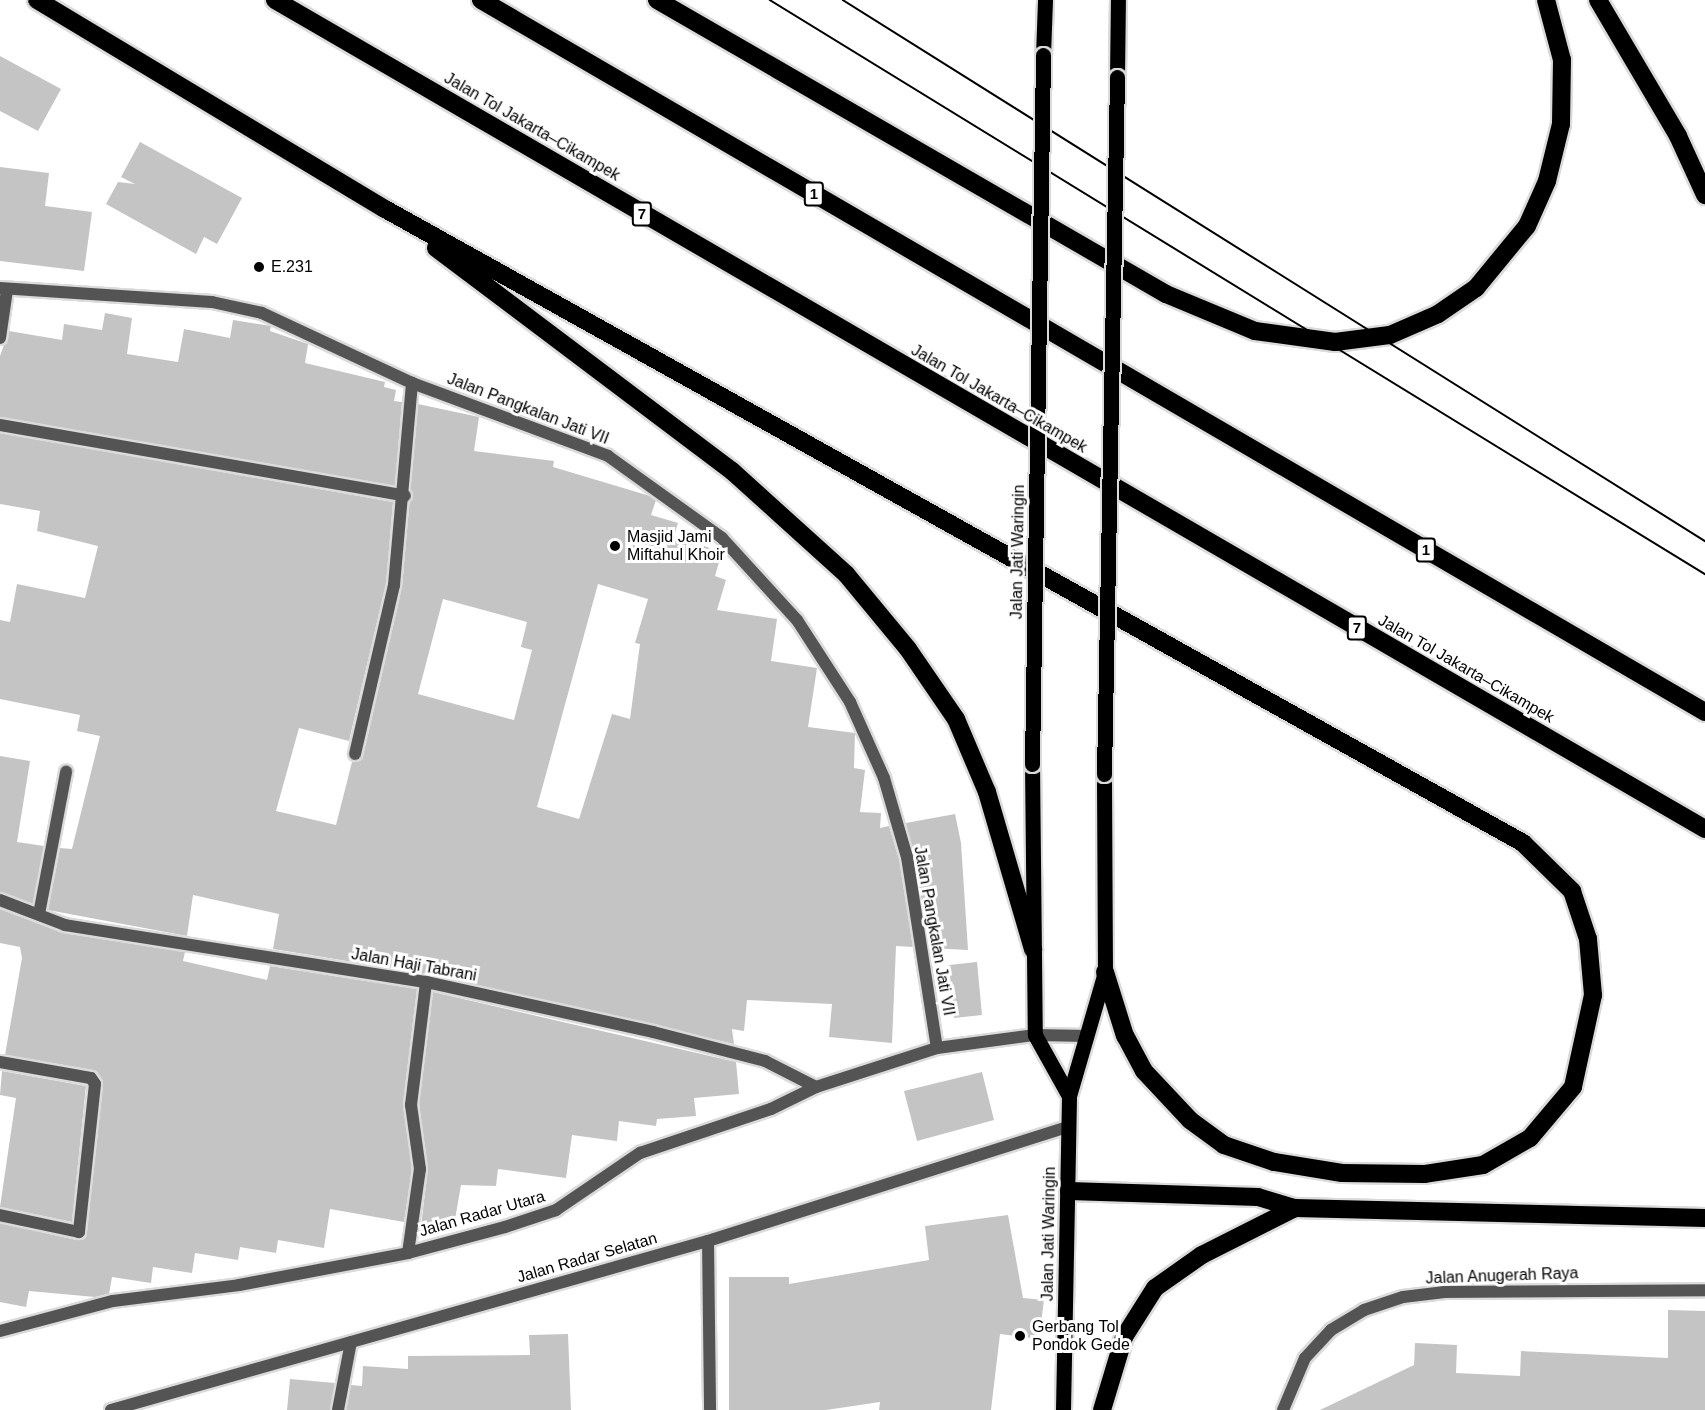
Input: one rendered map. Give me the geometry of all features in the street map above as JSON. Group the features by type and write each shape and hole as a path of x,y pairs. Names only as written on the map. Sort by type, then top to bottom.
{"highway":[{"path":"37,0 385,209 1523,843 1572,891 1588,939 1593,994 1573,1087 1530,1138 1483,1165 1424,1174 1342,1173 1254,1155 1224,1145 1190,1120 1144,1071 1125,1036 1105,972"},
{"name":"Jalan Tol Jakarta–Cikampek","path":"274,0 1705,829"},
{"name":"1","path":"481,0 1705,712"},
{"path":"657,0 1166,294 1255,331 1335,342 1390,335 1438,314 1476,288 1527,226 1547,181 1562,116 1562,60 1546,0"},
{"path":"1598,0 1678,136 1705,195"},
{"path":"385,209 732,471 846,574 908,649 956,719 987,792 1033,949"},
{"path":"1069,1191 1258,1197 1295,1208 1705,1218"},
{"path":"1102,1410 1124,1337 1155,1288 1202,1256 1295,1208"}],"main road":[{"name":"Jalan Jati Waringin","path":"1045,0 1032,764 1033,949 1035,1035 1069,1096"},
{"name":"Jalan Jati Waringin","path":"1063,1410 1069,1191 1069,1096 1105,972 1104,774 1118,0"}],"street":[{"path":"0,338 3,289"},
{"name":"Jalan Pangkalan Jati VII","path":"3,289 180,299 262,313 412,383 608,456 722,538 797,620 850,702 884,778 907,857 937,1048"},
{"path":"355,754 394,585 405,496 412,383"},
{"path":"0,425 405,496"},
{"path":"39,914 66,772"},
{"name":"Jalan Haji Tabrani","path":"0,900 39,914 126,937 426,982 713,1047 765,1061 816,1087"},
{"path":"408,1252 420,1169 411,1105 426,982"},
{"name":"Jalan Radar Utara","path":"0,1331 113,1301 239,1285 408,1252 556,1210 640,1153 771,1109 816,1087 937,1048 1035,1035 1088,1036"},
{"path":"0,1062 91,1078 95,1084 79,1232 0,1215"},
{"name":"Jalan Radar Selatan","path":"111,1410 708,1241 1068,1127"},
{"path":"708,1241 710,1410"},
{"name":"Jalan Anugerah Raya","path":"1283,1410 1305,1358 1331,1330 1364,1310 1402,1297 1705,1290"},
{"path":"338,1410 351,1342"}],"building":[{"path":"0,56 61,89 38,131 0,111"},
{"path":"140,142 242,198 217,244 204,237 196,254 106,204 118,182 135,184 121,177"},
{"path":"0,167 49,173 45,206 92,212 84,271 0,261"},
{"path":"105,313 132,318 127,354 178,362 184,329 230,338 233,320 271,326 270,331 308,344 305,363 385,382 384,387 396,390 394,401 402,402 395,486 0,417 0,356 9,331 62,340 64,324 102,330"},
{"path":"418,404 479,417 474,451 554,461 553,467 650,496 656,500 651,515 678,523 674,536 722,552 715,576 726,580 717,610 777,619 771,661 817,668 808,727 855,733 854,768 865,770 860,812 881,813 880,828 889,826 899,859 913,947 896,946 892,1043 829,1037 832,1004 747,1000 744,1031 732,1029 734,1044 427,974 273,949 279,914 193,895 187,936 48,910 60,848 72,849 100,736 77,731 80,715 0,699 0,620 10,622 17,584 85,598 98,546 37,531 40,511 0,504 0,433 393,502 386,584 349,741 299,728 276,811 336,825 352,762 363,756 402,587","holes":["598,584 648,599 635,643 640,644 630,719 612,714 579,819 537,807","443,599 527,622 521,647 532,650 514,720 418,694"]},
{"path":"0,756 30,761 17,842 44,846 33,904 0,892"},
{"path":"955,814 961,843 968,950 930,948 906,823"},
{"path":"0,909 63,933 185,952 183,961 267,980 270,966 417,989 403,1104 412,1169 404,1222 330,1209 324,1248 278,1240 276,1253 240,1247 238,1260 195,1253 192,1273 153,1267 151,1283 112,1277 109,1294 95,1297 29,1291 26,1307 0,1302 0,1223 77,1240 86,1237 103,1085 93,1070 5,1055 22,958 20,947 0,943"},
{"path":"977,962 982,1015 954,1018 949,965"},
{"path":"433,992 736,1062 739,1094 694,1098 696,1116 657,1119 656,1126 619,1121 617,1141 572,1135 566,1178 498,1169 496,1186 461,1185 453,1231 421,1226 428,1168 419,1105"},
{"path":"2,1071 86,1086 72,1222 0,1207 16,1098 0,1095"},
{"path":"982,1072 994,1120 917,1141 904,1091"},
{"path":"1008,1215 1023,1298 1044,1300 1039,1339 1000,1334 991,1410 879,1410 880,1402 826,1410 729,1410 729,1277 789,1277 789,1284 929,1260 925,1226"},
{"path":"1668,1310 1705,1311 1705,1410 1320,1410 1414,1365 1415,1343 1457,1345 1456,1373 1520,1376 1521,1351 1668,1358"},
{"path":"568,1334 571,1410 346,1410 351,1385 362,1386 363,1366 408,1369 408,1356 530,1355 529,1335"},
{"path":"290,1379 335,1383 330,1410 287,1410"}],"tram line":[{"path":"770,0 1705,574"},
{"path":"843,0 1705,541"}],"place":[{"name":"E.231","path":"259,267"},
{"name":"Masjid Jami Miftahul Khoir","path":"615,546"},
{"name":"Gerbang Tol Pondok Gede","path":"1020,1336"}]}
